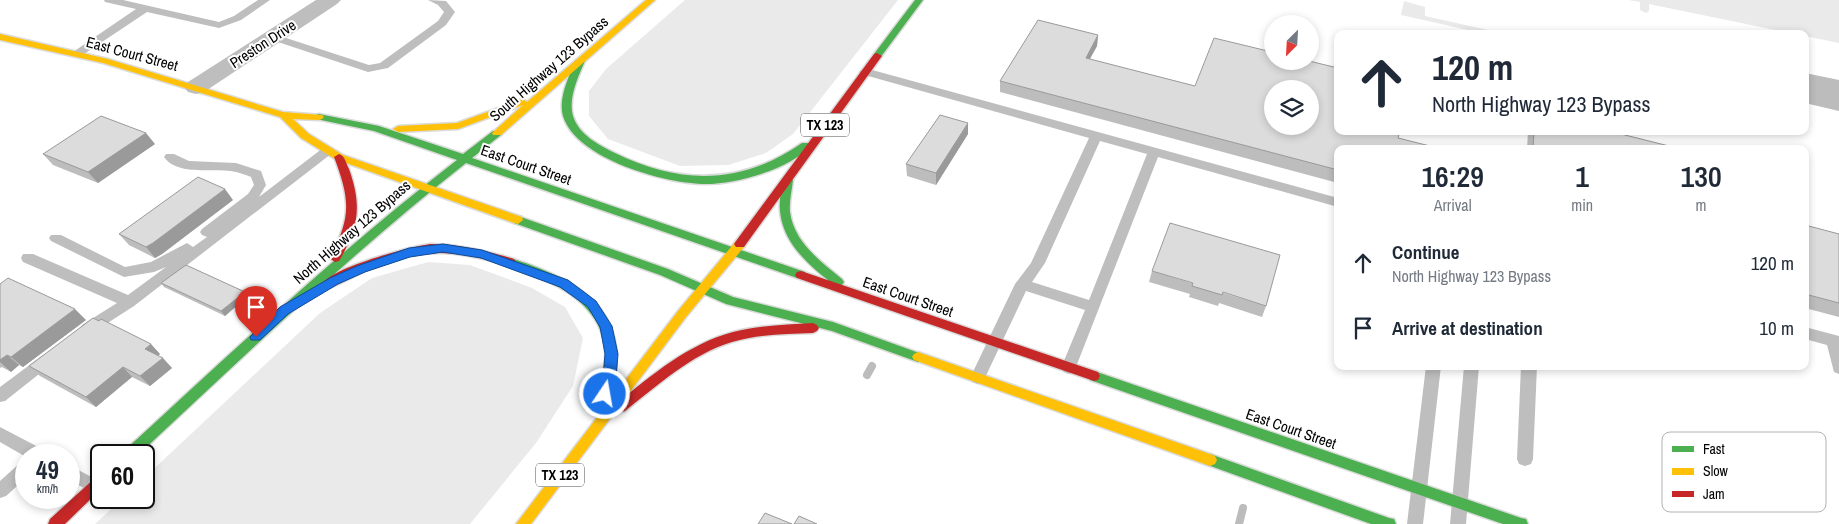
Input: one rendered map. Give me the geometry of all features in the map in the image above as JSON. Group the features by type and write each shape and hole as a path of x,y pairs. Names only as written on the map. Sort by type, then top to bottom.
{"main road":[{"name":"South Highway 123 Bypass","path":"466,159 547,90 580,59 651,0"},
{"name":"TX 123","path":"523,524 702,289 734,252 919,0"},
{"name":"East Court Street","path":"3,40 78,54 196,87 283,115 327,118 376,128 1520,524"},
{"path":"580,59 573,77 567,110 570,124 581,138 604,152 663,174 695,180 712,180 750,174 776,165 818,136"},
{"path":"376,128 414,130 458,126 514,106 547,90"},
{"name":"East Court Street","path":"283,115 305,136 333,154 664,272 730,301 833,326 1389,524"},
{"path":"309,288 339,253 351,229 354,207 349,182 333,154"},
{"name":"North Highway 123 Bypass","path":"141,444 309,288 427,188 466,159"},
{"path":"788,180 784,212 790,235 814,263 856,294"},
{"path":"284,311 334,281 409,252 443,248 482,254 520,266 564,284 592,304 606,326 612,354 610,378 596,426"},
{"path":"596,426 692,357 722,341 757,333 833,326"},
{"path":"55,524 90,491"}],"street":[{"name":"Preston Drive","path":"196,87 330,0"}],"lane":[{"path":"108,0 219,25 230,23 240,18 265,0"},
{"path":"273,37 368,68 384,66 442,23 450,12 442,3 433,0"},
{"path":"78,54 144,8"},
{"path":"865,72 1334,202"},
{"path":"978,378 1022,284 1033,272 1096,136"},
{"path":"1069,368 1154,152"},
{"path":"73,339 129,302 235,223 333,154"},
{"path":"56,238 124,272 154,267 177,256 253,197 260,185 257,174 236,167 187,165 170,157"},
{"path":"28,258 129,302"},
{"path":"1022,284 1093,308"},
{"path":"1809,334 1836,341 1839,368"},
{"path":"0,396 58,351"},
{"path":"1415,524 1433,370"},
{"path":"1458,524 1472,370"},
{"path":"1525,459 1529,370"},
{"path":"0,434 18,444"},
{"path":"0,491 15,478"}],"shaded area":[{"path":"685,0 898,0 793,134 766,153 728,165 680,166 608,139 589,116 589,91 606,69"},
{"path":"1629,0 1839,0 1839,43 1809,37 1809,30 1775,30 1649,4 1649,11 1646,13 1640,10 1640,2"},
{"path":"1404,1 1425,7 1425,16 1488,30 1468,30 1401,15"},
{"path":"1809,74 1839,80 1839,111 1809,104"},
{"path":"428,262 470,265 532,288 565,307 583,338 573,386 536,443 470,524 95,524 111,509 155,509 155,468 320,313 372,278"}],"building":[{"path":"1038,20 1098,35 1086,58 1195,86 1214,38 1264,50 1264,70 1319,70 1319,63 1334,67 1334,135 1399,135 1398,138 1426,145 1334,145 1334,169 1000,81"},
{"path":"940,115 968,123 936,173 906,164"},
{"path":"101,116 146,133 88,172 43,154"},
{"path":"1534,135 1625,135 1665,145 1533,145"},
{"path":"198,177 225,189 146,247 119,234"},
{"path":"1170,223 1280,255 1266,306 1223,292 1222,295 1192,286 1193,283 1152,271"},
{"path":"1809,226 1839,234 1839,303 1809,295"},
{"path":"186,265 245,292 221,311 161,283"},
{"path":"8,278 75,309 11,357 7,355 0,360 0,284"},
{"path":"93,318 99,321 101,319 151,344 145,349 163,358 140,376 123,367 86,397 29,366"},
{"path":"765,513 792,524 758,524"},
{"path":"799,516 817,524 794,524"}],"waterway":[{"path":"867,375 872,366"},
{"path":"1239,524 1243,508"}],"traffic: fast":[{"path":"877,56 919,0"},
{"path":"580,61 567,102 568,116 574,129 585,140 600,150 636,166 684,179 721,180 748,175 768,167 806,145"},
{"path":"319,117 376,128 801,275"},
{"path":"141,444 309,288 399,210 497,133"},
{"path":"788,180 785,212 791,234 804,252 838,282"},
{"path":"518,220 664,272 730,301 833,327 918,357"},
{"path":"510,262 559,282 588,302 599,315 607,330 611,348 611,364 600,412"},
{"path":"1094,376 1521,524"},
{"path":"1210,460 1389,524"}],"traffic: slow":[{"path":"497,133 651,0"},
{"path":"0,37 105,61 283,115 319,117"},
{"path":"398,129 458,126 523,102"},
{"path":"283,115 305,136 339,157 518,220"},
{"path":"523,524 682,314 740,244"},
{"path":"918,357 1210,460"}],"traffic: jam":[{"path":"740,244 877,56"},
{"path":"335,258 348,233 352,209 351,196 339,157"},
{"path":"328,284 369,264 399,254 430,248 461,250 510,262"},
{"path":"801,275 1094,376"},
{"path":"621,407 687,358 717,342 752,333 813,328"},
{"path":"55,524 90,491"}],"route":[{"path":"256,337 284,311 334,281 361,269 409,252 443,248 482,254 520,266 564,284 592,304 606,326 612,354 610,378 605,394"}]}
